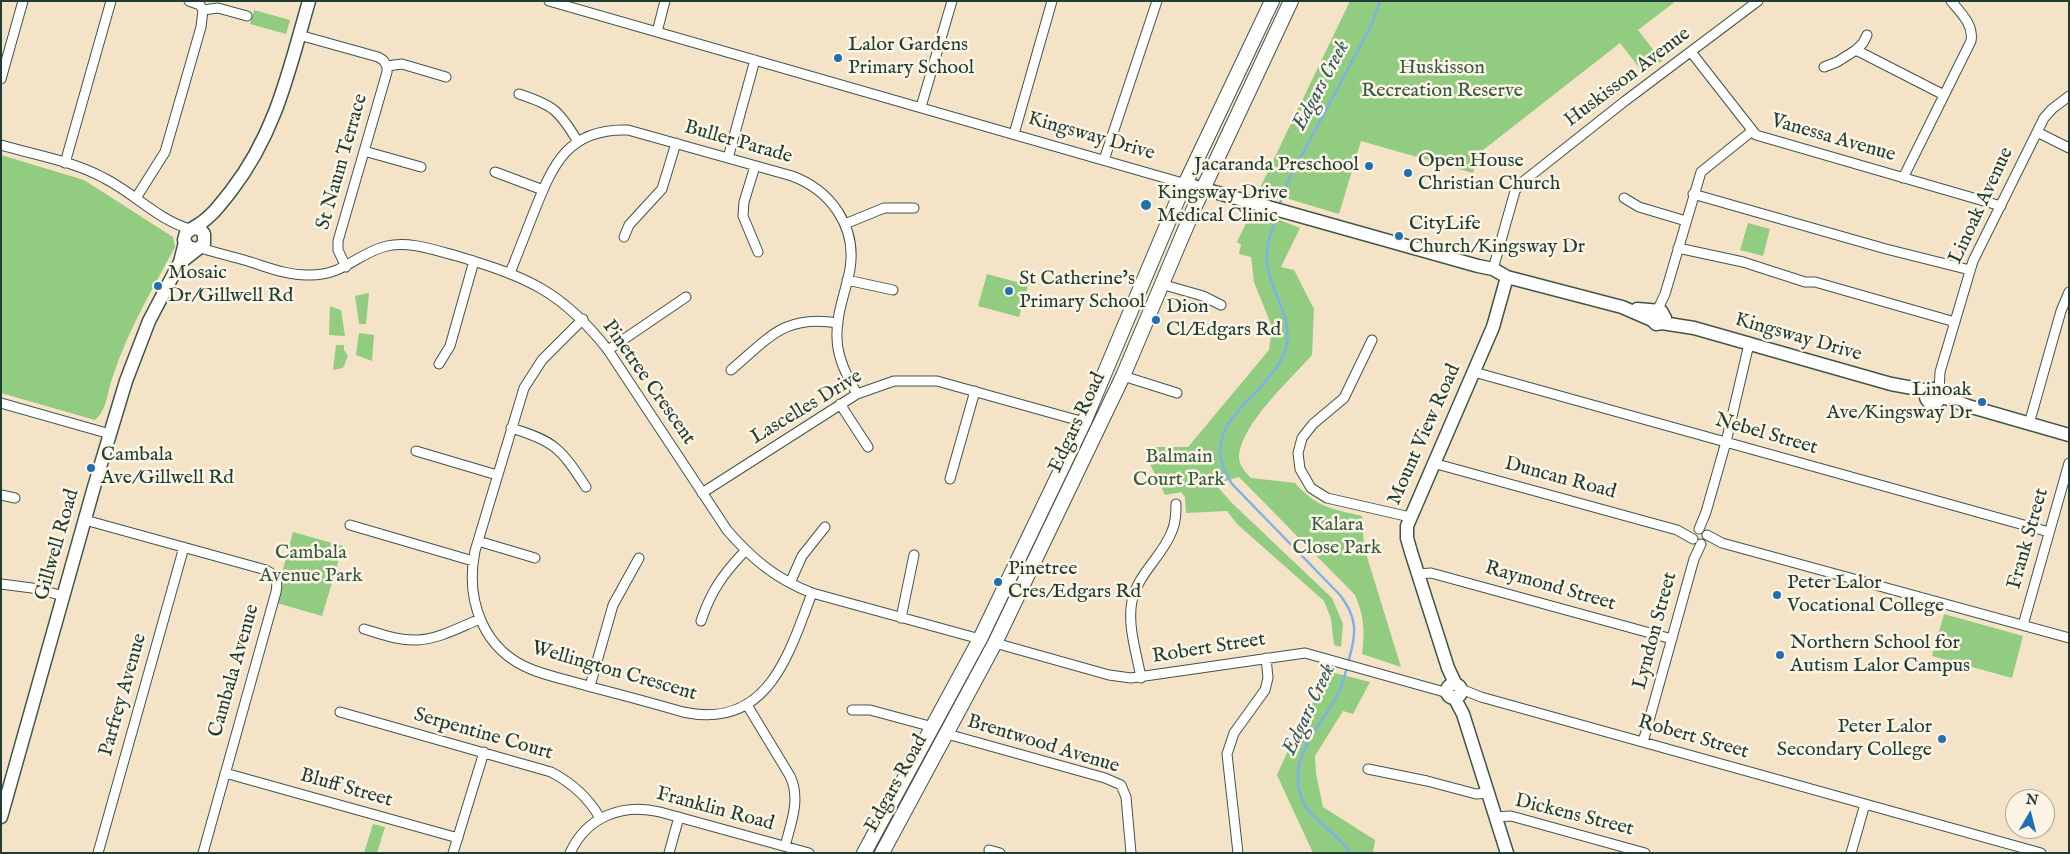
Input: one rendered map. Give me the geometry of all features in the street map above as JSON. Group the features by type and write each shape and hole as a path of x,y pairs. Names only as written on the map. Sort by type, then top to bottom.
{"main road":[{"name":"Edgars Road","path":"864,853 980,639 1084,422 1186,184 1272,1"},
{"name":"Edgars Road","path":"882,853 995,643 1048,534 1123,376 1203,188 1291,1"},
{"path":"1128,320 1144,326"},
{"path":"1033,528 1048,534"},
{"path":"895,795 910,803"}],"street":[{"path":"1,79 23,1"},
{"path":"136,198 165,152 201,27 204,10 200,5 189,1"},
{"path":"188,234 211,216 252,161 271,126 309,1"},
{"name":"Kingsway Drive","path":"549,1 1186,184 1493,269 1507,277 1659,315 1694,328 2069,435"},
{"path":"656,32 665,1"},
{"path":"921,107 952,1"},
{"path":"1014,134 1052,1"},
{"path":"1104,160 1157,1"},
{"name":"Huskisson Avenue","path":"1493,269 1515,191 1520,184 1758,1"},
{"path":"1903,178 1972,41 1970,26 1952,1"},
{"path":"65,163 111,2"},
{"path":"204,10 218,8 247,16"},
{"path":"299,35 378,57 384,60 387,66 402,64 446,77"},
{"path":"1824,67 1837,62 1856,50 1863,43 1867,35"},
{"path":"1856,50 1944,95"},
{"name":"Vanessa Avenue","path":"1691,52 1752,131 1767,139 2001,206"},
{"path":"728,158 755,60"},
{"name":"St Naum Terrace","path":"346,267 338,250 338,241 387,72 387,66"},
{"path":"519,94 541,101 556,110 578,142"},
{"name":"Linoak Avenue","path":"1934,395 1970,270 2047,113 2069,96"},
{"name":"Buller Parade","path":"510,273 555,165 578,142 599,132 620,130 636,132 792,176 810,184 834,204 845,224 851,249 836,336 841,363 857,394"},
{"path":"1659,315 1698,176 1704,168 1752,131"},
{"path":"2037,132 2069,148"},
{"path":"624,236 629,225 662,189 676,143"},
{"path":"1,145 82,168 105,178 188,234 191,248 202,244"},
{"path":"364,150 420,167"},
{"path":"755,166 744,202 743,216 758,252"},
{"path":"495,172 543,190"},
{"path":"1693,194 1970,270"},
{"path":"1624,198 1638,207 1686,221"},
{"path":"845,224 884,208 914,208"},
{"path":"202,244 211,216"},
{"path":"188,234 202,231 202,244"},
{"name":"Gillwell Road","path":"1,817 126,381 141,340 180,262 188,234"},
{"name":"Pinetree Crescent","path":"202,244 222,254 300,275 320,274 346,267 375,250 398,244 424,247 510,273 551,294 583,319 608,350 727,530 745,552 771,572 812,593 980,639"},
{"name":"Gillwell Road","path":"180,262 202,244"},
{"path":"1678,248 1743,262 1805,282 1815,282 1955,322"},
{"path":"439,364 450,346 474,262"},
{"name":"Mount View Road","path":"1506,853 1407,538 1407,526 1493,327 1507,277"},
{"path":"847,280 893,290"},
{"path":"1161,284 1203,296 1221,305"},
{"path":"2029,424 2061,311 2069,292"},
{"path":"608,350 686,297"},
{"name":"Wellington Crescent","path":"583,319 536,368 524,388 478,541 473,561 472,591 480,619 496,644 521,664 544,674 683,712 704,716 723,715 747,705 758,697 772,682 798,630 812,593"},
{"path":"731,370 773,334 788,325 812,320 838,323"},
{"path":"1372,340 1344,398 1313,424 1302,438 1298,453 1300,469 1311,488 1327,498 1410,517"},
{"name":"Lyndon Street","path":"1643,742 1726,442 1749,344"},
{"name":"Nebel Street","path":"1474,372 2049,532"},
{"path":"1123,376 1177,393"},
{"name":"Lascelles Drive","path":"702,493 840,404 857,394 883,384 908,380 937,381 1084,422"},
{"path":"950,479 976,392"},
{"path":"1,403 110,434"},
{"path":"840,404 868,447"},
{"path":"511,428 536,436 555,446 568,459 586,487"},
{"path":"416,451 497,475"},
{"name":"Duncan Road","path":"1434,463 2069,638"},
{"name":"Frank Street","path":"2023,625 2069,463"},
{"path":"1,494 15,498"},
{"path":"1141,678 1131,623 1132,602 1138,582 1170,536 1175,522 1176,504"},
{"name":"Cambala Avenue","path":"85,520 266,570 274,574 278,580 203,853"},
{"path":"350,525 473,561"},
{"path":"790,583 802,556 825,527"},
{"path":"478,541 535,558"},
{"name":"Parfrey Avenue","path":"98,853 184,548"},
{"path":"701,621 719,580 745,552"},
{"path":"901,618 914,555"},
{"path":"590,686 613,605 640,558"},
{"name":"Raymond Street","path":"1418,574 1432,573 1672,639"},
{"path":"1,584 32,588 64,596"},
{"path":"364,629 394,637 416,640 436,637 480,619"},
{"name":"Robert Street","path":"995,643 1109,675 1141,678 1305,653 1427,686 1480,697 2042,853"},
{"path":"1238,853 1227,754 1230,740 1234,733 1265,690 1268,678 1266,658"},
{"path":"747,705 790,776 795,788 795,808 785,846"},
{"path":"852,710 870,710 933,727"},
{"name":"Serpentine Court","path":"340,712 541,768 562,778 581,792 590,801 600,818"},
{"name":"Brentwood Avenue","path":"947,734 1104,778 1121,785 1126,797 1130,853"},
{"path":"453,853 484,752"},
{"path":"1368,769 1427,781 1476,794 1488,793"},
{"name":"Bluff Street","path":"225,773 458,838"},
{"path":"1851,853 1865,804"},
{"name":"Franklin Road","path":"570,853 580,836 600,818 623,810 642,808 809,853"},
{"name":"Dickens Street","path":"1495,816 1511,816 1645,853"},
{"path":"669,853 679,817"},
{"path":"989,850 1000,853"}],"green space":[{"name":"Huskisson Recreation Reserve","path":"1350,1 1676,1 1638,30 1662,61 1644,74 1620,43 1478,154 1473,173 1361,141 1339,214 1259,190"},
{"path":"254,10 290,20 286,34 250,24"},
{"path":"1,155 84,180 173,237 175,247 132,328 110,384 102,411 95,420 1,393"},
{"path":"1267,215 1300,228 1281,267 1294,270 1314,309 1312,355 1258,415 1242,442 1239,455 1240,462 1251,478 1295,483 1310,497 1325,506 1362,516 1364,547 1401,667 1362,654 1363,624 1355,595 1239,477 1215,484 1232,503 1332,598 1343,624 1341,647 1334,645 1331,619 1324,601 1237,524 1227,511 1186,513 1185,497 1181,492 1165,495 1148,460 1149,447 1188,447 1269,350 1272,327 1254,282 1251,257 1239,254 1241,245 1237,242 1249,217"},
{"path":"1748,223 1770,229 1763,256 1740,250"},
{"path":"987,274 1028,285 1019,317 978,306"},
{"path":"369,293 366,324 359,324 355,296"},
{"path":"330,306 341,310 345,336 329,335"},
{"path":"359,333 374,335 372,361 356,355"},
{"path":"336,345 344,345 344,350 348,356 343,368 333,370"},
{"name":"Cambala Avenue Park","path":"293,532 343,546 322,616 277,603 283,580 282,573"},
{"path":"1944,614 2023,636 2012,678 1932,656"},
{"path":"1331,672 1370,682 1353,714 1343,711 1315,756 1316,773 1323,807 1375,840 1373,853 1313,853 1277,775 1301,722"},
{"path":"373,824 385,827 377,853 364,853"}],"waterway":[{"name":"Edgars Creek","path":"1279,206 1289,179 1371,26 1380,1"},
{"name":"Edgars Creek","path":"1277,213 1268,246 1267,265 1286,321 1287,344 1283,356 1273,372 1235,415 1225,430 1220,446 1222,464 1232,484 1340,595 1350,610 1354,633 1352,649 1342,684 1302,756 1298,770 1298,784 1306,807 1351,853"}],"place":[{"name":"Lalor Gardens Primary School","path":"838,58"},
{"name":"Jacaranda Preschool","path":"1369,166"},
{"name":"Open House Christian Church","path":"1408,173"},
{"name":"Kingsway Drive Medical Clinic","path":"1146,205"},
{"name":"CityLife Church/Kingsway Dr","path":"1399,236"},
{"name":"Mosaic Dr/Gillwell Rd","path":"158,286"},
{"name":"St Catherine's Primary School","path":"1009,291"},
{"name":"Dion Cl/Edgars Rd","path":"1156,320"},
{"name":"Linoak Ave/Kingsway Dr","path":"1982,402"},
{"name":"Cambala Ave/Gillwell Rd","path":"91,468"},
{"name":"Pinetree Cres/Edgars Rd","path":"998,582"},
{"name":"Peter Lalor Vocational College","path":"1777,595"},
{"name":"Northern School for Autism Lalor Campus","path":"1780,655"},
{"name":"Peter Lalor Secondary College","path":"1942,739"}],"park label":[{"name":"Balmain Court Park","path":"1179,470"},
{"name":"Kalara Close Park","path":"1337,538"}]}
